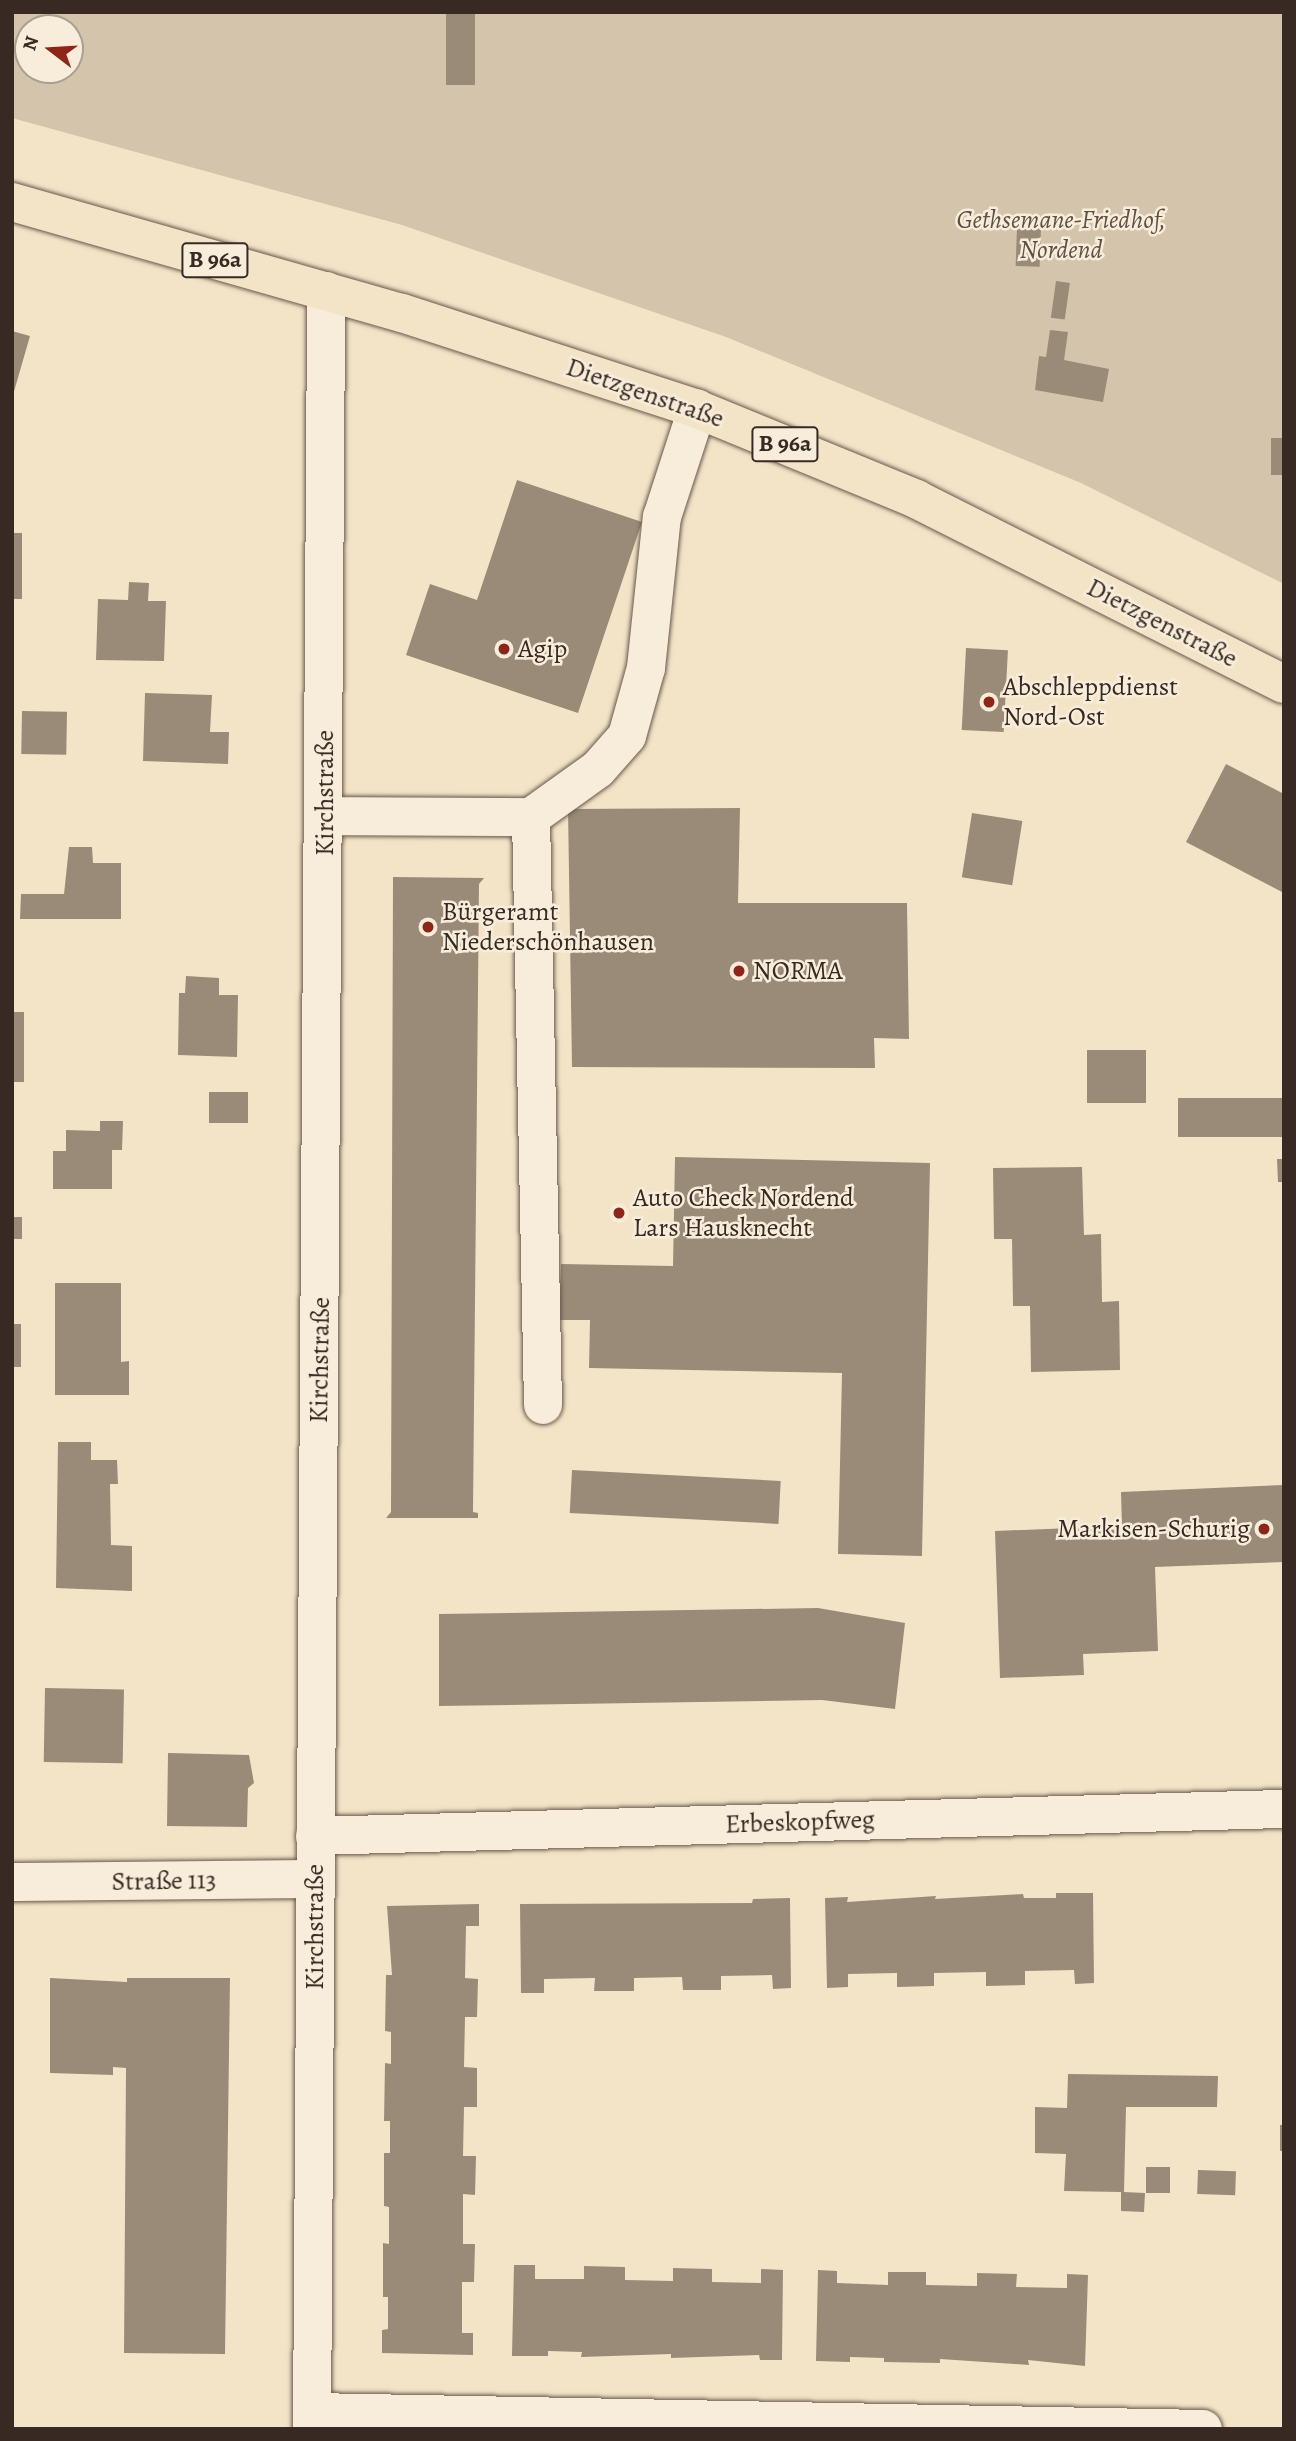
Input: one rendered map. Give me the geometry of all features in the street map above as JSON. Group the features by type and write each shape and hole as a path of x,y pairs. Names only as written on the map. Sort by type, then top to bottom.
{"main road":[{"name":"Dietzgenstraße","path":"12,202 326,291 697,409 916,499 1284,684"}],"street":[{"name":"Kirchstraße","path":"312,2421 325,816 326,291"},
{"path":"325,816 531,817 598,769 627,736 646,668 662,517 697,409"},
{"path":"531,817 543,1405"},
{"name":"Erbeskopfweg","path":"315,1836 1284,1809"},
{"name":"Straße 113","path":"12,1882 316,1879"},
{"path":"312,2421 1203,2429"}],"green space":[{"name":"Gethsemane-Friedhof, Nordend","path":"12,12 1284,12 1284,584 1081,483 726,337 402,225 12,118"}],"building":[{"path":"446,12 475,12 475,85 446,85"},
{"path":"1017,227 1041,228 1040,267 1016,266"},
{"path":"1056,281 1070,283 1065,320 1051,318"},
{"path":"1050,330 1068,332 1064,360 1109,369 1103,402 1035,390 1039,356 1046,357"},
{"path":"12,331 30,336 13,395 12,394"},
{"path":"1271,438 1284,438 1284,475 1271,475"},
{"path":"517,480 642,522 578,713 406,655 430,584 477,600"},
{"path":"12,533 22,533 22,599 12,599"},
{"path":"129,582 149,583 148,601 166,601 164,661 96,660 98,599 128,600"},
{"path":"966,648 1008,650 1004,732 962,730"},
{"path":"145,693 212,695 210,732 229,732 228,764 143,761"},
{"path":"22,711 67,712 66,755 21,754"},
{"path":"1226,764 1284,794 1284,893 1186,842"},
{"name":"NORMA","path":"740,808 738,903 907,903 909,1039 874,1038 875,1068 572,1067 568,809"},
{"path":"972,813 1022,821 1012,885 962,877"},
{"path":"69,847 92,847 93,863 121,863 121,919 20,919 21,894 64,894"},
{"path":"393,877 484,878 479,884 473,1512 478,1513 478,1518 386,1518 391,1512"},
{"path":"186,976 219,978 219,995 238,995 237,1057 178,1055 179,993 185,993"},
{"path":"12,1012 24,1012 24,1082 12,1082"},
{"path":"1087,1050 1146,1050 1146,1103 1087,1103"},
{"path":"209,1092 248,1092 248,1123 209,1123"},
{"path":"1178,1098 1284,1098 1284,1137 1178,1137"},
{"path":"100,1121 123,1121 122,1150 112,1150 112,1189 53,1189 53,1151 66,1151 66,1130 100,1131"},
{"path":"675,1157 930,1163 922,1556 838,1554 842,1373 589,1368 590,1320 559,1320 561,1264 673,1266"},
{"path":"1277,1159 1284,1159 1284,1182 1278,1182"},
{"path":"1082,1167 1084,1235 1101,1234 1102,1302 1119,1301 1120,1370 1031,1372 1030,1306 1013,1306 1012,1239 994,1239 993,1168"},
{"path":"12,1217 22,1217 22,1239 12,1239"},
{"path":"55,1283 121,1283 121,1362 129,1361 129,1395 55,1395"},
{"path":"12,1324 21,1324 21,1367 12,1367"},
{"path":"58,1442 91,1442 91,1460 117,1460 118,1484 110,1484 111,1545 132,1546 132,1591 56,1588"},
{"path":"572,1470 781,1481 778,1524 570,1513"},
{"path":"1284,1485 1284,1562 1155,1567 1158,1651 1083,1654 1084,1675 1000,1678 995,1531 1122,1526 1121,1492"},
{"path":"818,1608 905,1623 895,1709 822,1700 439,1706 439,1614"},
{"path":"45,1688 124,1689 123,1763 44,1762"},
{"path":"168,1753 249,1755 254,1783 248,1788 247,1827 167,1826"},
{"path":"1056,1893 1093,1893 1094,1983 1075,1984 1074,1970 1025,1971 1025,1985 986,1986 986,1972 934,1973 934,1986 897,1987 897,1973 848,1974 848,1987 827,1988 825,1898 848,1897 847,1902 1023,1894 1024,1898 1056,1898"},
{"path":"790,1898 791,1988 773,1989 772,1975 721,1976 721,1990 683,1990 682,1977 634,1978 634,1991 594,1991 595,1978 544,1979 544,1993 521,1993 520,1904 752,1903 753,1899"},
{"path":"479,1904 479,1926 466,1926 465,1978 478,1979 477,2017 465,2017 464,2067 477,2068 477,2107 464,2107 463,2156 476,2156 475,2195 463,2194 463,2244 475,2244 474,2282 462,2282 462,2333 473,2333 473,2355 382,2353 382,2330 388,2329 388,2297 383,2297 383,2243 389,2244 389,2207 384,2206 384,2153 390,2153 390,2121 384,2121 385,2063 391,2064 391,2032 385,2031 386,1975 392,1975 387,1906"},
{"path":"50,1978 127,1982 127,1978 230,1978 225,2354 124,2353 126,2068 113,2067 113,2075 50,2073"},
{"path":"1068,2074 1218,2076 1217,2107 1126,2107 1124,2192 1145,2193 1144,2212 1121,2211 1121,2192 1064,2191 1066,2154 1035,2153 1035,2107 1067,2108"},
{"path":"1280,2125 1284,2125 1284,2151 1280,2151"},
{"path":"1146,2167 1170,2167 1170,2193 1146,2193"},
{"path":"1198,2170 1236,2171 1235,2195 1197,2194"},
{"path":"514,2265 535,2265 535,2279 584,2279 584,2266 625,2267 625,2280 673,2281 673,2268 712,2269 712,2282 761,2283 761,2269 783,2270 782,2360 760,2360 759,2355 581,2357 582,2352 548,2351 548,2356 512,2356"},
{"path":"818,2270 837,2271 837,2283 888,2285 888,2272 926,2272 926,2285 977,2286 977,2273 1017,2274 1016,2287 1067,2288 1067,2274 1088,2275 1085,2366 1028,2360 1029,2365 940,2359 940,2363 884,2362 884,2358 850,2357 850,2362 816,2361"}],"place":[{"name":"Agip","path":"504,649"},
{"name":"Abschleppdienst Nord-Ost","path":"989,702"},
{"name":"Bürgeramt Niederschönhausen","path":"428,927"},
{"name":"NORMA","path":"739,971"},
{"name":"Auto Check Nordend Lars Hausknecht","path":"619,1213"},
{"name":"Markisen-Schurig","path":"1264,1529"}]}
